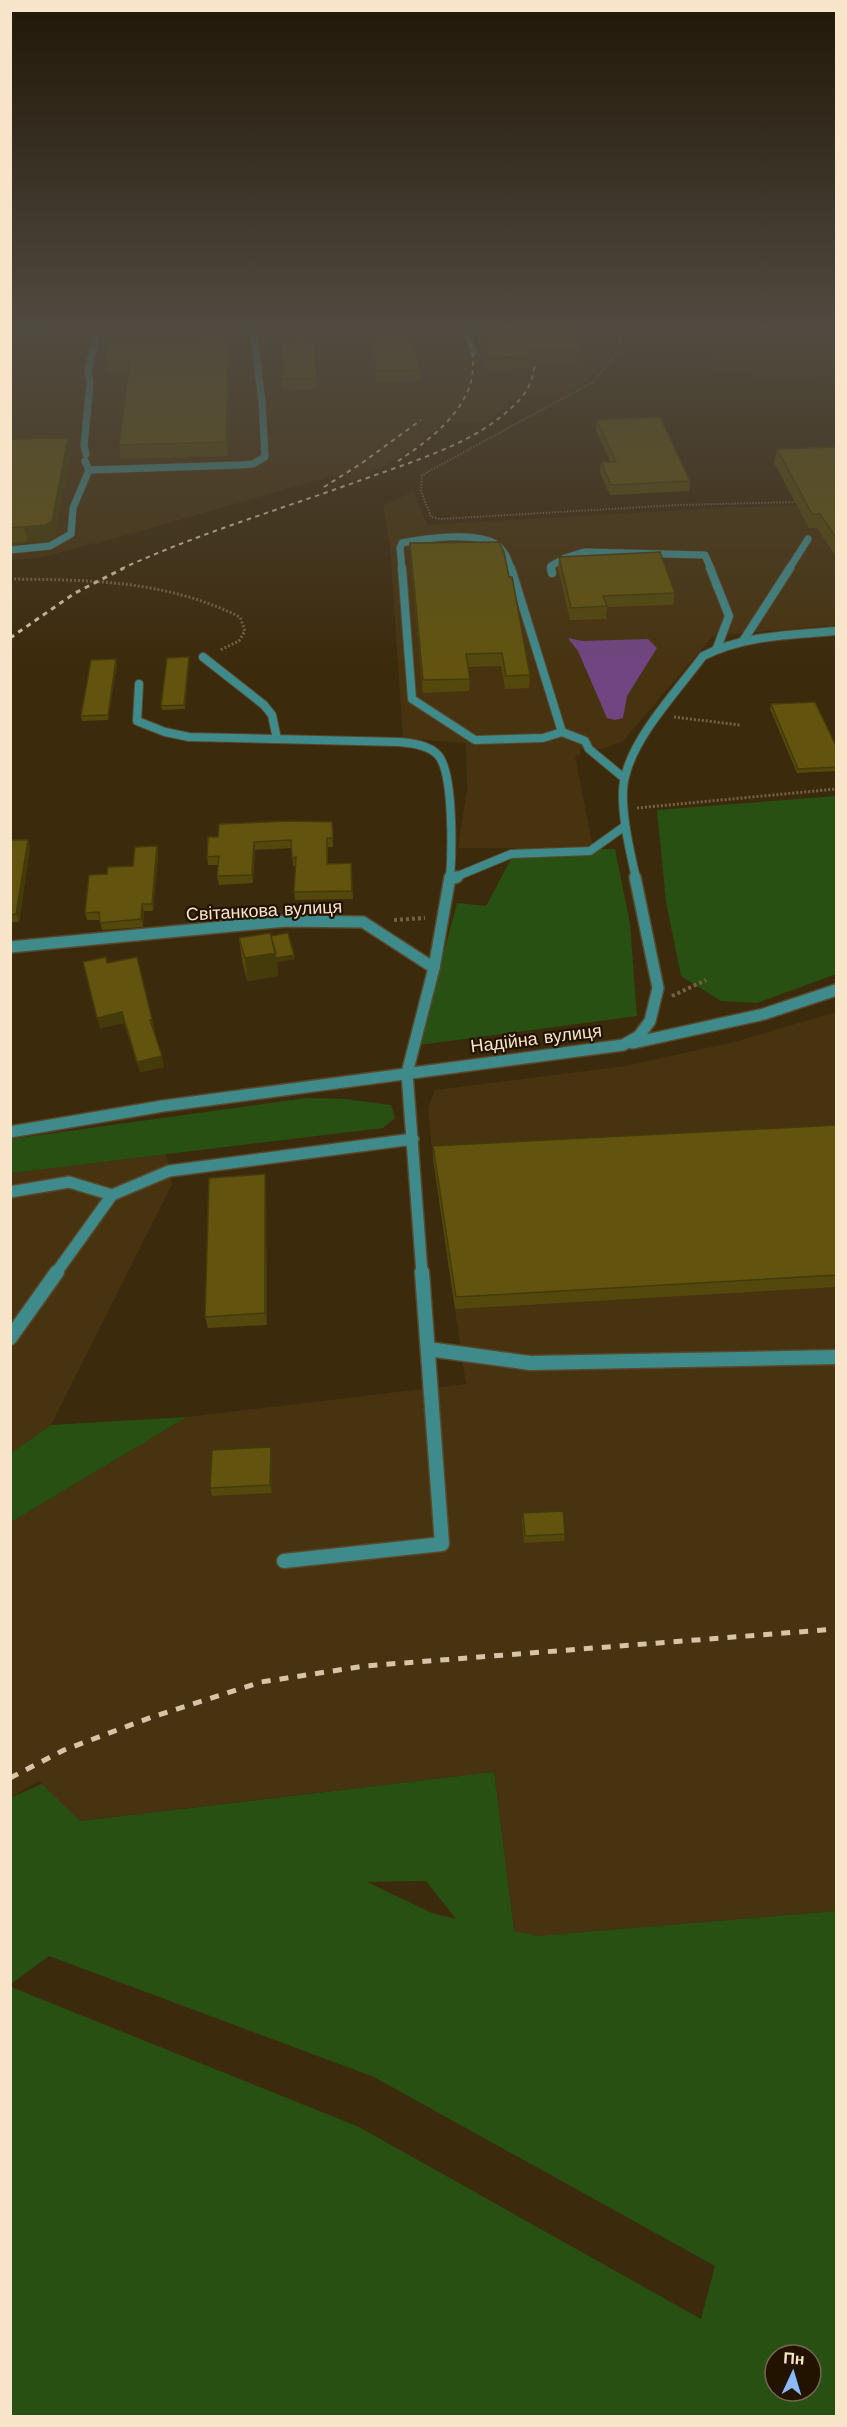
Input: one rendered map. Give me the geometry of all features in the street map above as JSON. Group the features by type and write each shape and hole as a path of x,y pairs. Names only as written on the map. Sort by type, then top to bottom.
{"street":[{"path":"10,550 50,547 66,539 72,529 73,508 89,470 85,454 86,441"},
{"path":"89,470 240,465 261,461 265,457 265,441"},
{"path":"74,447 85,454"},
{"path":"562,732 507,556 499,546 483,540 459,539 402,543 400,548 412,699 475,740 543,738 562,732 585,741 589,749 624,777"},
{"path":"742,640 808,539"},
{"path":"552,573 551,566 557,561 584,552 705,555 729,616 717,648"},
{"path":"717,648 742,640 837,631"},
{"name":"Надійна вулиця","path":"10,1132 163,1106 623,1045 639,1036 650,1021 658,988 625,826 624,777 637,745 658,714 703,656 717,648"},
{"path":"203,657 264,705 272,715 277,739"},
{"path":"139,684 136,721 156,729 189,737 393,742 432,750 445,764 450,806 451,879 434,968 407,1073 414,1140 442,1544 284,1561"},
{"path":"451,879 511,854 590,851 625,826"},
{"name":"Світанкова вулиця","path":"10,947 286,921 363,922 434,968"},
{"path":"623,1045 764,1014 837,990"},
{"path":"10,1338 112,1195 170,1171 414,1140"},
{"path":"10,1192 69,1182 112,1195"},
{"path":"428,1349 530,1363 837,1357"}],"path":[{"path":"484,441 422,475 421,492 431,517 441,519 504,517 678,505 808,502"},
{"path":"10,579 125,582 199,598 240,617 245,631 239,641 203,657"},
{"path":"658,714 703,722 740,725"},
{"path":"624,809 837,789"},
{"path":"363,922 444,916"},
{"path":"656,999 678,995 706,980"}],"shaded area":[{"path":"11,441 421,441 393,461 354,481 335,475 39,558 11,560"},
{"path":"414,491 427,525 738,507 836,505 836,625 713,636 623,741 602,749 580,749 580,755 575,756 592,843 585,848 458,848 467,789 466,743 403,738 390,547 383,506"},
{"path":"568,638 583,641 648,639 657,648 627,696 623,718 615,720 607,718 578,651"},
{"path":"836,1012 836,1911 515,1938 494,1772 79,1821 39,1781 11,1797 11,1522 187,1417 466,1384 433,1159 428,1108 435,1090 625,1066 734,1042"},
{"path":"166,1153 172,1184 51,1425 11,1453 11,1173"}],"green space":[{"path":"836,796 836,974 757,1003 721,1001 681,976 666,902 657,810"},
{"path":"517,848 615,849 630,924 637,1016 419,1045 457,903 486,906"},
{"path":"306,1098 345,1099 391,1105 395,1118 383,1128 11,1173 11,1139"},
{"path":"187,1417 11,1522 11,1453 51,1425"},
{"path":"494,1772 514,1931 538,1936 836,1911 836,2416 11,2416 11,1987 359,2127 701,2319 715,2266 374,2077 49,1956 11,1984 10,1798 42,1784 80,1821","holes":["426,1881 456,1919 432,1913 367,1882"]}],"building":[{"path":"10,441 67,441 52,521 45,525 10,528"},
{"path":"119,441 226,441 226,442 119,445"},
{"path":"607,441 671,441 690,481 611,485 601,462 616,462"},
{"path":"837,447 837,539 820,514 812,514 777,449"},
{"path":"499,542 504,552 509,577 512,577 530,675 506,676 502,653 466,654 470,679 423,680 410,543"},
{"path":"660,552 675,593 603,596 607,606 571,608 559,557"},
{"path":"189,657 184,705 161,706 167,658"},
{"path":"116,659 108,715 81,716 91,660"},
{"path":"815,702 837,748 837,767 798,769 771,704"},
{"path":"332,822 333,838 327,838 327,864 351,863 352,891 294,892 296,857 292,858 291,840 254,842 252,875 217,876 219,856 207,857 208,837 218,837 219,824"},
{"path":"10,840 28,840 16,914 10,915"},
{"path":"157,846 152,904 142,904 141,919 100,923 99,912 85,913 89,875 107,874 108,867 133,866 135,847"},
{"path":"270,933 276,953 245,958 239,938"},
{"path":"288,933 294,955 276,958 271,936"},
{"path":"106,957 107,963 137,957 152,1019 150,1020 162,1056 137,1062 122,1012 97,1018 83,962"},
{"path":"837,1125 837,1275 456,1297 433,1146"},
{"path":"265,1174 265,1313 205,1317 209,1178"},
{"path":"271,1447 270,1485 210,1488 212,1450"},
{"path":"563,1511 565,1534 525,1536 523,1513"}],"railway":[{"path":"324,487 392,441"},
{"path":"398,461 426,441"},
{"path":"121,569 208,533 422,458 461,441"},
{"path":"10,638 75,593 124,568"},
{"path":"10,1778 64,1750 152,1717 261,1682 365,1666 836,1629"}]}
